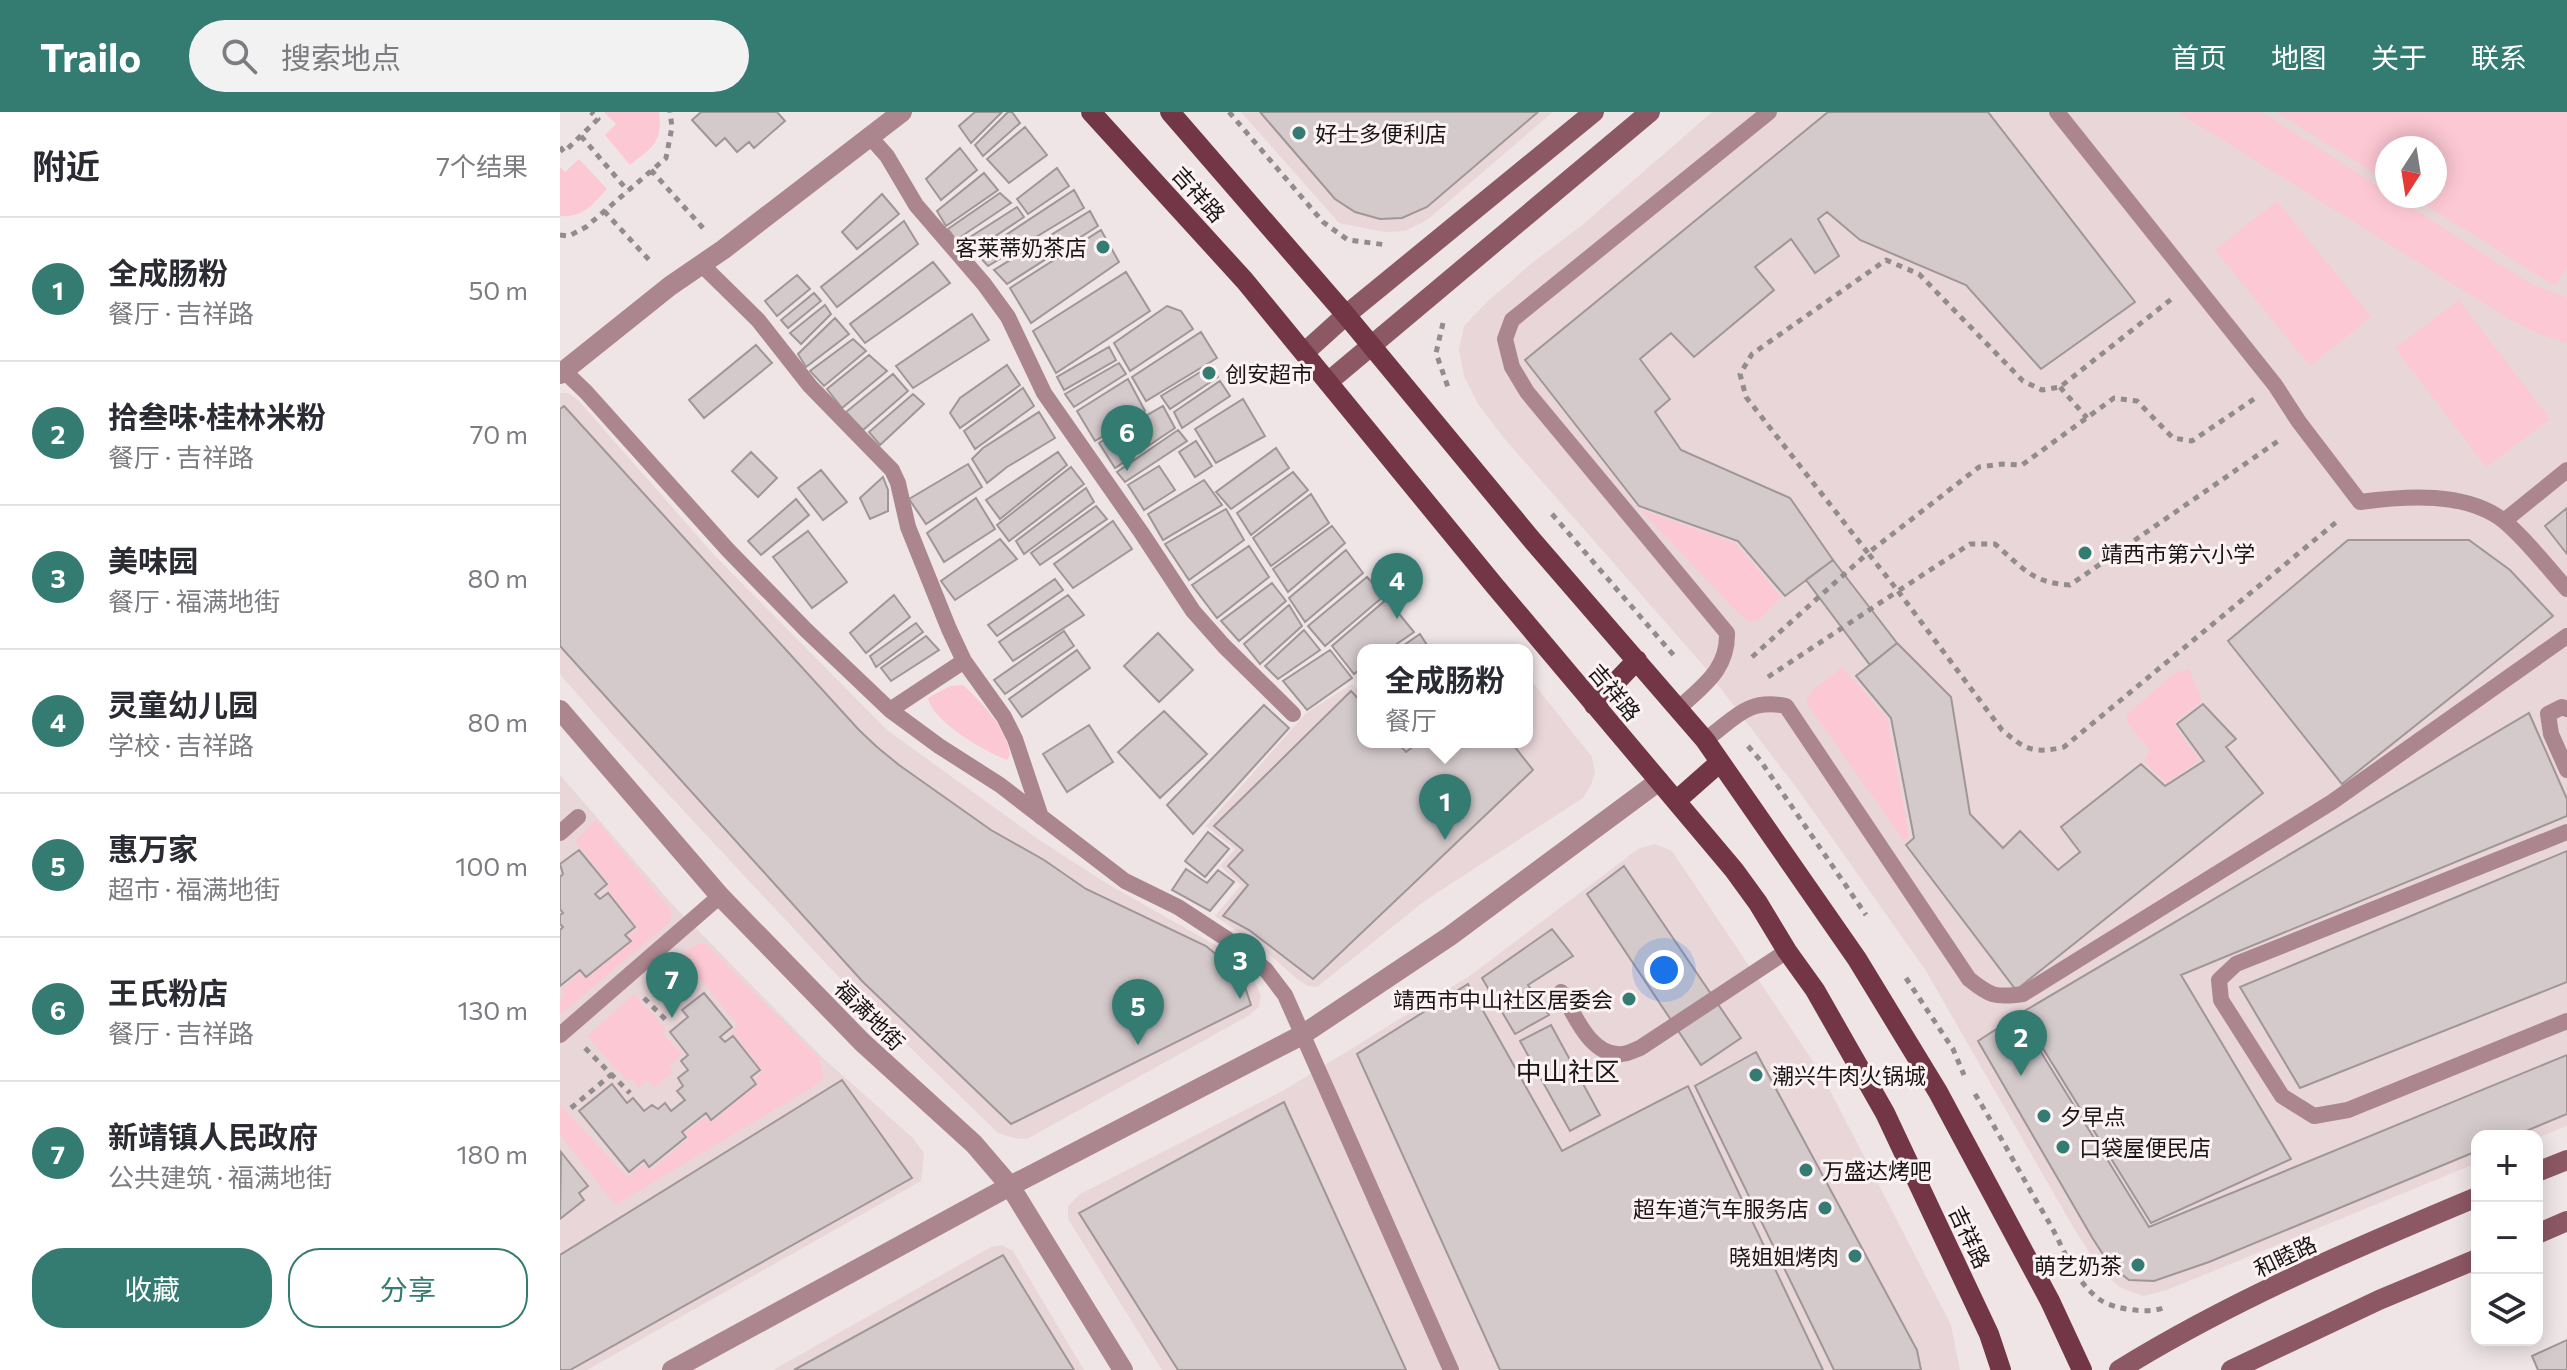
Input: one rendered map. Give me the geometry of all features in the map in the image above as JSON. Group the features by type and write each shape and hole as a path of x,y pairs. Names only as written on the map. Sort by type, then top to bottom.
{"main road":[{"name":"吉祥路","path":"1091,112 1230,264 1305,352 1594,705 1734,870 1758,903 1815,990 1885,1113 1989,1334 2001,1370"},
{"name":"吉祥路","path":"1170,112 1705,740 1857,959 1938,1092 2050,1301 2082,1370"},
{"path":"1594,705 1637,660"},
{"path":"1676,801 1719,763"}],"street":[{"path":"562,373 670,286 724,249 902,112"},
{"path":"1305,352 1594,112"},
{"path":"1328,382 1650,112"},
{"name":"福满地街","path":"560,710 720,896 862,1042 974,1144 1010,1186 1123,1370"},
{"path":"672,1370 1010,1186 1302,1035 1450,936 1659,781"},
{"path":"2543,1170 2567,1160"},
{"name":"和睦路","path":"2119,1370 2233,1307 2368,1243 2471,1200"},
{"path":"2543,1231 2567,1221"},
{"path":"2231,1370 2379,1300 2471,1262"}],"lane":[{"path":"1679,708 1720,668 1728,651 1727,633 1527,392 1512,367 1505,339 1512,320 1769,112"},
{"path":"2057,112 2275,385 2360,502 2401,497 2478,506 2504,521 2567,589"},
{"path":"871,138 887,156 916,205 984,284 1008,317 1044,393 1193,611 1293,714"},
{"path":"701,264 758,320 810,386 892,470 908,527 964,661 1004,717 1015,739 1041,817"},
{"path":"562,373 586,392 728,550 890,710 1000,785 1125,881 1178,907 1230,941 1266,970 1285,995 1451,1370"},
{"path":"2504,521 2567,470"},
{"path":"1705,740 1747,708 1767,703 1786,706 1969,979 1989,995 2004,997 2023,994 2332,802 2567,636"},
{"path":"890,710 964,661"},
{"path":"2567,709 2562,707 2548,714 2551,734 2567,770"},
{"path":"560,833 578,817"},
{"path":"2567,832 2236,964 2219,980 2221,1000 2282,1096 2314,1116 2348,1110 2567,1021"},
{"path":"563,1032 720,896"},
{"path":"1561,992 1590,1039 1603,1050 1620,1054 1640,1048 1787,951"}],"path":[{"path":"560,147 564,152 598,119 591,112"},
{"path":"560,235 569,236 586,227 666,158 672,127 670,112"},
{"path":"1229,112 1323,222 1348,240 1394,246"},
{"path":"581,136 628,191"},
{"path":"651,170 724,249"},
{"path":"604,211 643,251 670,286"},
{"path":"2193,281 2060,387 2042,390 2023,381 1919,274 1886,260 1752,354 1740,374 1746,397 2002,730 2023,747 2041,752 2064,747 2360,502"},
{"path":"1741,667 1868,553 1979,467 2022,465 2114,398 2137,401 2173,438 2192,441 2275,385"},
{"path":"2060,387 2087,418"},
{"path":"1765,678 1970,544 1995,544 2045,584 2070,585 2277,442 2299,422"},
{"path":"563,1032 630,1093"},
{"path":"571,1108 612,1074"}],"shaded area":[{"path":"604,112 659,112 657,138 630,165 605,135 616,124"},
{"path":"1241,112 1553,112 1427,220 1405,231 1384,232 1339,223"},
{"name":"靖西市第六小学","path":"1712,112 2567,112 2567,1126 2543,1136 2543,1130 2471,1130 2471,1165 2167,1290 2143,1296 2119,1287 2099,1268 2073,1227 1926,971 1799,791 1702,664 1503,437 1478,404 1464,376 1459,349 1464,326 1532,263 1581,226"},
{"path":"2178,112 2262,112 2375,184 2375,208 2412,208 2531,284 2567,298 2567,343 2541,335 2509,319"},
{"path":"2276,112 2567,112 2567,267 2555,286 2430,208 2447,208 2447,136 2375,136 2375,174"},
{"path":"579,159 607,189 581,212 560,216 560,167 565,172"},
{"path":"2277,201 2371,317 2310,366 2215,250"},
{"path":"2459,300 2550,419 2486,467 2395,348"},
{"path":"560,393 568,393 578,400 716,557 887,730 1041,841 1106,883 1231,954 1255,982 1261,996 1259,1007 1027,1139 998,1133 848,987 560,674"},
{"path":"1641,510 1735,543 1781,597 1759,620 1749,621"},
{"path":"1842,667 1887,718 1909,837 1904,841 1806,702 1811,692"},
{"path":"2189,669 2202,701 2173,724 2200,760 2166,783 2144,761 2150,750 2128,724 2127,714 2175,673"},
{"path":"1533,683 1592,757 1595,772 1583,798 1426,900 1317,987 1308,986 1262,948 1215,916 1241,885 1220,866 1235,849 1206,826 1306,713 1352,684 1357,689 1357,748 1533,748"},
{"path":"963,685 999,726 1008,745 1010,755 1007,760 961,735 932,707 928,698 950,686"},
{"path":"560,775 673,905 822,1057 913,1138 924,1153 921,1181 587,1370 560,1370"},
{"path":"596,820 671,910 670,922 560,1015 560,1000 565,996 562,989 580,973 586,979 632,941 629,936 638,928 606,888 610,885 575,841"},
{"path":"1655,844 1672,851 1821,1073 1951,1325 1960,1370 1162,1370 1068,1219 1068,1206 1080,1194 1286,1089 1471,975 1638,849"},
{"path":"696,944 706,944 819,1058 823,1073 821,1082 615,1205 560,1134 560,1104 627,1177 644,1164 651,1170 689,1138 685,1133 705,1117 712,1122 758,1084 755,1078 763,1071 732,1032 738,1025 681,956"},
{"path":"634,994 666,1029 662,1033 682,1054 669,1066 673,1072 655,1087 648,1080 639,1088 632,1079 627,1081 587,1036"},
{"path":"1002,1245 1013,1251 1084,1370 773,1370 991,1247"}],"building":[{"path":"701,112 777,112 785,121 754,148 749,142 737,152 725,138 716,146 692,120"},
{"path":"975,112 1002,112 971,143 959,126"},
{"path":"1008,112 1012,112 1020,123 983,156 975,145"},
{"path":"1260,112 1538,112 1427,207 1402,218 1380,219 1355,212 1335,199"},
{"path":"1828,112 1988,112 2135,302 2041,369 1966,285 1860,240 1827,212 1818,219 1839,256 1815,273 1791,239 1755,267 1774,290 1694,357 1671,333 1640,359 1670,399 1655,412 1681,450 1790,498 1833,560 1785,596 1738,541 1639,506 1525,360"},
{"path":"1025,127 1047,155 1009,183 987,159"},
{"path":"960,148 977,170 941,200 926,179"},
{"path":"1057,168 1069,186 1028,214 1017,199"},
{"path":"984,173 998,190 946,226 937,211"},
{"path":"1074,190 1084,208 988,266 977,254"},
{"path":"1000,193 1011,203 956,240 948,229"},
{"path":"882,194 899,214 857,249 842,232"},
{"path":"1017,207 1024,217 973,251 964,241"},
{"path":"1090,211 1098,226 1007,284 994,270"},
{"path":"904,221 918,244 837,307 821,287"},
{"path":"1101,230 1119,262 1031,323 1010,288"},
{"path":"933,262 950,283 865,343 850,324"},
{"path":"1126,272 1150,311 1056,373 1033,331"},
{"path":"797,275 810,289 777,316 765,301"},
{"path":"814,293 821,301 788,328 781,320"},
{"path":"825,305 831,314 801,344 790,333"},
{"path":"1167,306 1181,311 1193,329 1130,371 1114,343"},
{"path":"972,314 989,340 913,388 896,366"},
{"path":"835,318 849,334 806,367 798,354"},
{"path":"1201,332 1217,358 1146,401 1132,377"},
{"path":"853,339 866,351 824,386 810,371"},
{"path":"756,345 772,363 704,418 689,400"},
{"path":"1109,347 1116,360 1064,390 1057,377"},
{"path":"869,355 887,371 842,408 827,389"},
{"path":"1119,363 1126,374 1074,407 1065,394"},
{"path":"1007,365 1020,385 960,428 950,413 960,398"},
{"path":"1212,365 1218,377 1170,409 1161,396"},
{"path":"893,374 908,391 863,430 846,412"},
{"path":"1128,379 1145,411 1095,441 1077,411"},
{"path":"1220,381 1230,396 1182,428 1174,412"},
{"path":"1023,388 1034,406 975,449 964,431"},
{"path":"913,394 924,404 880,445 869,432"},
{"path":"1243,399 1265,436 1216,463 1195,429"},
{"path":"564,406 877,747 991,830 1044,860 1086,889 1206,946 1231,967 1244,984 1251,1005 1011,1124 862,981 560,646 560,409"},
{"path":"1163,406 1175,428 1115,468 1099,443"},
{"path":"1039,412 1055,438 987,483 972,459 983,448"},
{"path":"1178,430 1187,441 1125,482 1117,472"},
{"path":"1196,441 1212,466 1195,477 1179,452"},
{"path":"1276,448 1289,468 1231,509 1216,492"},
{"path":"751,452 777,478 758,497 732,471"},
{"path":"1058,452 1067,465 1000,519 986,500"},
{"path":"968,464 982,487 926,524 909,499"},
{"path":"1159,466 1175,490 1144,510 1128,485"},
{"path":"1071,467 1084,484 1009,541 997,525"},
{"path":"821,470 847,502 823,520 798,488"},
{"path":"1293,472 1308,490 1251,535 1237,513"},
{"path":"883,477 888,490 888,511 870,519 860,498"},
{"path":"1204,480 1222,505 1163,540 1148,514"},
{"path":"1086,488 1094,502 1024,554 1016,541"},
{"path":"1311,494 1329,523 1271,566 1253,538"},
{"path":"976,498 995,529 944,562 927,533"},
{"path":"796,499 809,515 761,555 748,541"},
{"path":"1096,506 1107,519 1040,565 1031,553"},
{"path":"2567,508 2567,554 2545,526"},
{"path":"1226,509 1244,540 1189,580 1165,544"},
{"path":"1113,521 1132,549 1073,588 1054,564"},
{"path":"1332,526 1345,543 1288,592 1273,569"},
{"path":"808,531 847,582 812,608 773,557"},
{"path":"1000,539 1017,559 955,600 941,581"},
{"path":"2348,540 2469,540 2510,570 2553,616 2342,784 2228,641"},
{"path":"1249,546 1269,577 1217,618 1192,585"},
{"path":"1346,550 1363,573 1305,622 1289,598"},
{"path":"1833,560 1897,643 1870,665 1806,580"},
{"path":"1367,577 1384,596 1325,646 1308,626"},
{"path":"1055,579 1063,590 997,636 988,625"},
{"path":"1272,583 1286,601 1239,641 1221,621"},
{"path":"894,595 910,617 866,653 850,633"},
{"path":"1068,595 1084,615 1013,661 999,642"},
{"path":"1387,599 1414,632 1397,644 1357,644 1357,672 1354,674 1332,646"},
{"path":"1289,605 1302,626 1260,664 1244,644"},
{"path":"916,623 923,632 876,667 870,656"},
{"path":"1304,630 1320,650 1278,679 1265,666"},
{"path":"1064,631 1074,646 1005,694 994,680"},
{"path":"1158,633 1193,670 1159,702 1124,666"},
{"path":"1420,634 1426,644 1406,644"},
{"path":"926,636 939,650 891,681 881,668"},
{"path":"1897,643 1951,697 1970,814 2003,848 2020,831 2058,870 2080,852 2061,827 2141,764 2165,786 2204,761 2177,724 2203,704 2236,739 2226,747 2263,793 2016,990 1906,845 1914,838 1891,718 1856,676"},
{"path":"1077,650 1090,668 1022,717 1009,699"},
{"path":"1330,650 1352,678 1307,710 1283,681"},
{"path":"1351,691 1357,698 1357,748 1402,748 1406,752 1411,748 1516,748 1533,770 1313,979 1249,930 1223,916 1248,885 1228,866 1243,850 1214,826"},
{"path":"1264,705 1289,728 1193,834 1167,805"},
{"path":"1164,711 1207,754 1160,798 1118,752"},
{"path":"2529,713 2567,799 2567,816 2181,975 2291,1159 2151,1223 2021,1013"},
{"path":"1089,725 1113,762 1067,792 1043,754"},
{"path":"1208,832 1229,849 1205,877 1185,861"},
{"path":"579,850 607,884 595,894 600,899 608,893 635,927 625,935 631,941 586,977 580,970 560,986 560,930 563,927 560,915 563,913 560,909 560,877 563,874 560,864"},
{"path":"2567,851 2567,982 2300,1088 2240,987"},
{"path":"1624,866 1741,1038 1701,1065 1587,894"},
{"path":"1186,869 1207,883 1218,870 1234,882 1210,911 1172,890"},
{"path":"1552,929 1573,956 1528,985 1549,1015 1515,1034 1482,978"},
{"path":"1468,984 1562,1151 1688,1086 1823,1370 1500,1370 1357,1054"},
{"path":"704,993 732,1027 720,1037 725,1042 733,1036 760,1070 751,1077 756,1084 711,1120 706,1113 682,1132 686,1137 649,1167 644,1160 629,1172 579,1111 612,1084 627,1103 633,1098 644,1111 652,1105 658,1109 665,1103 671,1111 685,1100 677,1091 683,1086 678,1078 688,1070 681,1061 688,1055 670,1032 688,1017 682,1010"},
{"path":"2018,1015 2149,1227 2567,1055 2567,1114 2528,1130 2471,1130 2471,1153 2209,1262 2154,1281 2129,1280 2110,1265 2093,1239 1978,1041"},
{"path":"1551,1025 1600,1115 1570,1131 1520,1041"},
{"path":"1756,1052 1917,1350 1921,1370 1834,1370 1695,1086"},
{"path":"842,1080 912,1178 570,1370 560,1370 560,1255"},
{"path":"1284,1102 1406,1370 1178,1370 1079,1213"},
{"path":"561,1152 588,1186 579,1193 584,1200 560,1219"},
{"path":"1003,1255 1074,1370 794,1370"},
{"path":"2567,1340 2567,1370 2538,1370 2532,1356"}],"place":[{"name":"好士多便利店","path":"1299,133"},
{"name":"客莱蒂奶茶店","path":"1103,247"},
{"name":"创安超市","path":"1209,373"},
{"name":"王氏粉店","path":"1127,471"},
{"name":"靖西市第六小学","path":"2085,553"},
{"name":"灵童幼儿园","path":"1397,619"},
{"name":"全成肠粉","path":"1445,840"},
{"name":"美味园","path":"1240,999"},
{"name":"靖西市中山社区居委会","path":"1629,999"},
{"name":"新靖镇人民政府","path":"672,1018"},
{"name":"惠万家","path":"1138,1045"},
{"name":"潮兴牛肉火锅城","path":"1756,1075"},
{"name":"拾叁味·桂林米粉","path":"2021,1076"},
{"name":"夕早点","path":"2044,1116"},
{"name":"口袋屋便民店","path":"2063,1147"},
{"name":"万盛达烤吧","path":"1806,1170"},
{"name":"超车道汽车服务店","path":"1825,1208"},
{"name":"晓姐姐烤肉","path":"1855,1256"},
{"name":"萌艺奶茶","path":"2138,1265"}],"district":[{"name":"中山社区","path":"1568,1070"}]}
